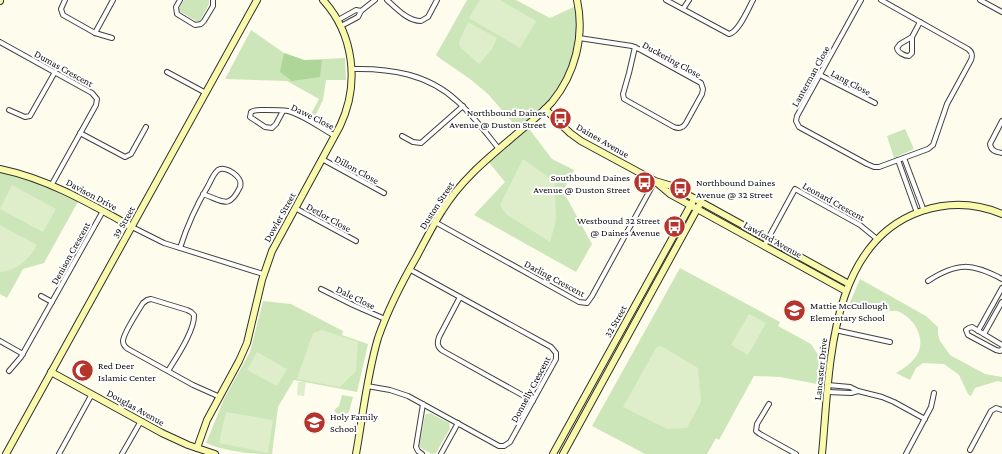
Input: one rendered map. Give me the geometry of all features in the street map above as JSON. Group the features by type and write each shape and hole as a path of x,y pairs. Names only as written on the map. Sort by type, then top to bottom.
{"street":[{"path":"65,0 61,9 63,15 96,33 112,38"},
{"path":"96,33 113,0"},
{"path":"180,0 176,7 177,14 197,25 204,21 213,6 213,0"},
{"name":"39 Street","path":"6,454 258,0"},
{"name":"Dowler Street","path":"197,448 207,420 247,343 263,274 274,245 335,136 349,102 352,86 352,69 349,47 338,20 323,0"},
{"path":"341,26 358,17 361,11 375,0"},
{"path":"387,0 404,15 418,22 426,19 437,0"},
{"name":"Duston Street","path":"356,454 374,352 385,319 395,297 448,200 477,168 545,109 561,89 571,71 576,55 580,21 577,0"},
{"path":"666,0 727,34 731,34 737,29 753,0"},
{"path":"683,9 689,0"},
{"name":"Lanterman Close","path":"862,0 797,116 796,121 798,125 872,166 879,167 928,149 932,145 944,111 972,55 968,49 881,0"},
{"path":"980,0 1002,12"},
{"path":"338,20 356,10 361,11"},
{"path":"912,37 900,44 898,48 899,51 906,56 910,56 912,53 912,37 920,22"},
{"name":"Duckering Close","path":"579,38 608,41 635,47 702,85 704,89 702,94 686,123 682,127 674,127 624,99 623,94 635,47"},
{"name":"Dumas Crescent","path":"0,42 92,93 97,99 96,105 52,184"},
{"path":"352,69 390,70 418,77 441,88 463,106 500,149"},
{"path":"9,110 25,117 30,116 55,72"},
{"path":"168,72 206,93"},
{"name":"Lang Close","path":"820,75 875,103"},
{"path":"402,136 413,142 421,143 463,106"},
{"name":"Daines Avenue","path":"545,109 576,138 656,181 672,186 701,202"},
{"name":"Dawe Close","path":"284,110 275,126 270,128 265,127 250,117 251,112 255,110 284,110 294,113 335,136"},
{"path":"1002,121 990,144 994,151 1002,153"},
{"path":"80,134 121,156 127,157 131,154 146,127"},
{"path":"904,158 924,211"},
{"name":"Dillon Close","path":"322,159 384,194"},
{"path":"898,160 917,213"},
{"name":"Davison Drive","path":"0,168 52,184 160,241 263,274"},
{"path":"180,248 190,220 203,194 216,172 221,169 226,169 237,175 240,179 241,185 230,202 225,202 203,194"},
{"name":"Daines Avenue","path":"656,181 668,192 690,205"},
{"name":"Darling Crescent","path":"435,222 579,302 587,303 656,181"},
{"name":"Leonard Crescent","path":"764,246 795,189 860,225 877,239"},
{"name":"32 Street","path":"553,454 694,199"},
{"name":"32 Street","path":"563,454 701,202"},
{"name":"Lawford Avenue","path":"701,202 850,284"},
{"name":"Lawford Avenue","path":"690,205 846,291"},
{"name":"Lancaster Drive","path":"822,454 835,330 846,291 863,258 877,239 894,225 917,213 947,205 964,205 986,208 1002,214"},
{"name":"Detlor Close","path":"295,208 356,241"},
{"name":"Denison Crescent","path":"9,371 23,354 103,211"},
{"path":"928,281 949,269 962,267 981,270 1002,279"},
{"name":"Donnelly Crescent","path":"367,386 396,391 423,404 499,446 504,446 510,442 555,361 555,351 551,347 409,269"},
{"path":"978,331 1002,288"},
{"name":"Dale Close","path":"321,289 353,306 385,319"},
{"path":"41,296 52,302"},
{"path":"460,297 438,340 440,349 533,401"},
{"path":"168,371 187,337 194,315 187,310 154,300 147,300 142,303 125,335 124,344 128,349 193,385 220,397"},
{"path":"984,334 1002,302"},
{"path":"992,306 998,310"},
{"path":"1002,345 970,327 967,329 966,332 968,335 996,350 1000,351 1002,349"},
{"path":"835,330 890,342"},
{"path":"0,341 23,354"},
{"name":"Douglas Avenue","path":"51,372 170,437 215,454"},
{"path":"828,388 850,393 858,391 888,399 925,418"},
{"path":"906,454 931,407 934,393"},
{"path":"59,454 92,394"},
{"path":"422,454 416,447 423,404"},
{"path":"768,404 756,427 756,431 796,454"},
{"path":"970,450 991,411 996,408 1002,410"},
{"path":"122,454 140,421"},
{"path":"441,454 458,423"}],"green space":[{"path":"184,0 209,0 209,4 200,21 196,21 181,12 179,9"},
{"path":"467,0 516,0 550,18 578,5 579,38 561,89 527,126 552,159 574,170 563,191 592,244 576,272 474,215 505,182 487,160 520,131 488,94 470,79 436,55"},
{"path":"480,0 500,0 536,21 520,48 469,18"},
{"path":"468,22 497,38 492,49 479,64 460,47 459,42"},
{"path":"251,30 284,53 304,60 345,58 346,80 326,80 323,100 314,118 310,116 319,99 287,81 225,79"},
{"path":"284,53 304,60 322,60 320,77 292,81 280,72"},
{"path":"905,129 914,149 894,158 887,136"},
{"path":"523,159 555,182 556,220 550,242 506,214 500,205"},
{"path":"0,169 80,198 44,263 23,269 7,298 0,294"},
{"path":"12,185 56,209 43,232 0,209"},
{"path":"0,225 37,245 26,260 17,267 0,272"},
{"path":"680,268 780,322 778,326 811,344 818,355 825,358 822,385 780,377 754,376 719,440 716,438 707,454 645,454 592,426"},
{"path":"860,279 926,316 938,327 940,341 950,355 985,374 1002,377 1002,382 998,381 975,388 971,396 968,394 959,375 944,364 923,363 916,368 910,380 896,373 910,363 917,355 920,349 920,336 909,318 897,311 848,307"},
{"path":"263,301 291,304 343,331 342,335 368,344 357,392 294,380 278,407 272,454 255,454 222,449 206,443 224,399 250,352"},
{"path":"749,314 766,323 748,355 731,345"},
{"path":"322,330 358,342 356,371 340,387 297,379 313,333"},
{"path":"658,346 663,347 698,368 701,402 687,428 667,429 623,407"},
{"path":"257,352 287,369 277,386 247,370"},
{"path":"298,382 306,382 304,396 297,395"},
{"path":"342,395 353,397 349,412 339,418 334,410 339,406"},
{"path":"226,412 273,420 268,453 219,443"},
{"path":"430,413 449,423 450,428 436,453 432,454 419,447 425,415"}],"place":[{"name":"Northbound Daines Avenue @ Duston Street","path":"561,118"},
{"name":"Southbound Daines Avenue @ Duston Street","path":"645,183"},
{"name":"Northbound Daines Avenue @ 32 Street","path":"681,188"},
{"name":"Westbound 32 Street @ Daines Avenue","path":"675,226"},
{"name":"Mattie McCullough Elementary School","path":"795,311"},
{"name":"Red Deer Islamic Center","path":"82,371"},
{"name":"Holy Family School","path":"315,422"}]}
